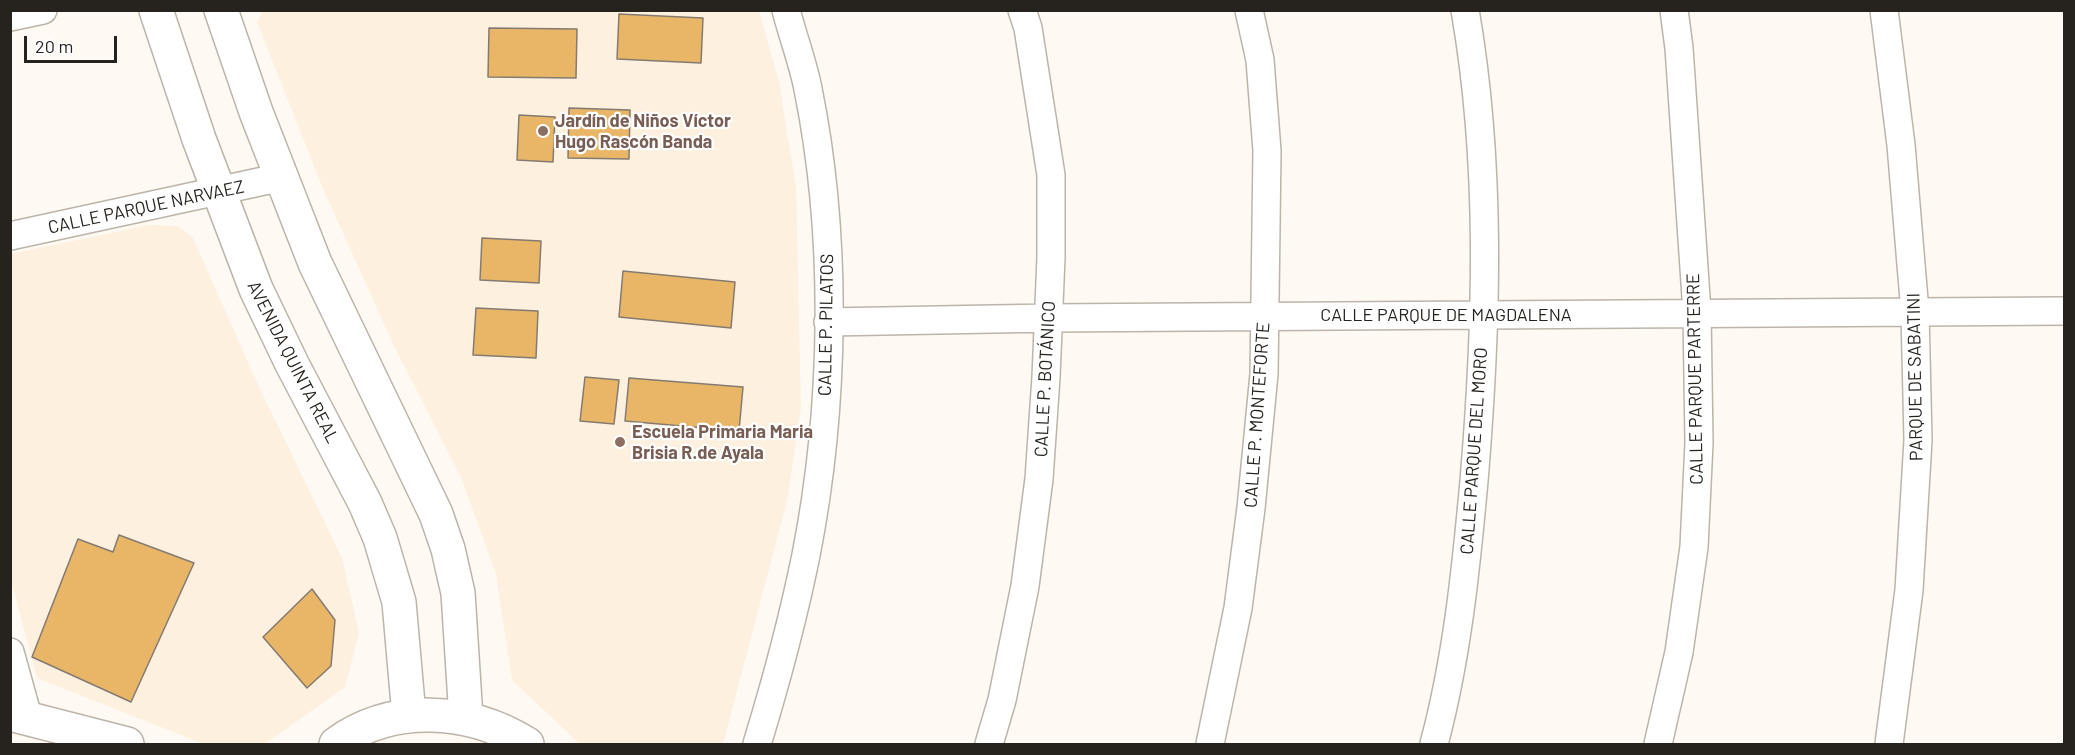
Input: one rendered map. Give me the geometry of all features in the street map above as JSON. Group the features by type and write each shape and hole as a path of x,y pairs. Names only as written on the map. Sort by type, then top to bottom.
{"main road":[{"name":"AVENIDA QUINTA REAL","path":"156,10 218,191 256,289 292,364 365,503 380,538 399,602 409,716"},
{"path":"221,10 256,112 315,263 418,474 448,549 458,593 466,718"},
{"path":"336,744 363,729 409,716 447,715 490,725 527,744"},
{"path":"19,716 127,744"}],"street":[{"path":"10,17 43,10"},
{"name":"CALLE P. PILATOS","path":"757,744 781,664 806,554 820,463 827,366 829,269 825,208 808,87 786,10"},
{"name":"CALLE P. BOTÁNICO","path":"989,744 1002,700 1025,586 1039,479 1049,318 1051,175 1030,39 1022,10"},
{"name":"CALLE P. MONTEFORTE","path":"1210,744 1238,608 1264,374 1267,151 1260,60 1248,10"},
{"name":"CALLE PARQUE DEL MORO","path":"1434,744 1444,705 1466,575 1477,436 1485,279 1481,158 1472,51 1465,10"},
{"name":"CALLE PARQUE PARTERRE","path":"1658,744 1679,652 1694,547 1699,443 1697,312 1674,10"},
{"name":"PARQUE DE SABATINI","path":"1884,10 1901,145 1915,312 1918,440 1909,590 1889,744"},
{"name":"CALLE PARQUE NARVAEZ","path":"10,236 282,177"},
{"name":"CALLE PARQUE DE MAGDALENA","path":"828,322 1697,312 2064,311"},
{"path":"10,652 19,716"}],"shaded area":[{"name":"Escuela Primaria Maria Brisia R.de Ayala","path":"264,10 759,11 779,82 796,187 801,408 787,501 723,744 580,744 512,680 496,574 461,477 393,344 322,186 257,22"},
{"path":"149,225 178,226 193,238 258,385 342,558 359,633 345,687 265,744 204,744 37,678 11,580 10,254"}],"building":[{"path":"619,14 703,18 701,63 617,59"},
{"path":"489,28 577,29 576,78 488,77"},
{"path":"569,108 630,110 629,159 568,158"},
{"path":"519,115 555,117 553,162 517,160"},
{"path":"482,238 541,241 539,283 480,280"},
{"path":"623,271 735,282 731,328 619,317"},
{"path":"476,308 538,311 536,358 473,355"},
{"path":"585,377 619,380 614,424 580,421"},
{"path":"629,378 743,387 739,431 625,421"},
{"path":"119,535 194,563 131,702 32,657 78,539 113,552"},
{"path":"312,589 335,620 331,666 307,688 263,637"}],"place":[{"name":"Jardín de Niños Víctor Hugo Rascón Banda","path":"543,131"},
{"name":"Escuela Primaria Maria Brisia R.de Ayala","path":"620,442"}]}
